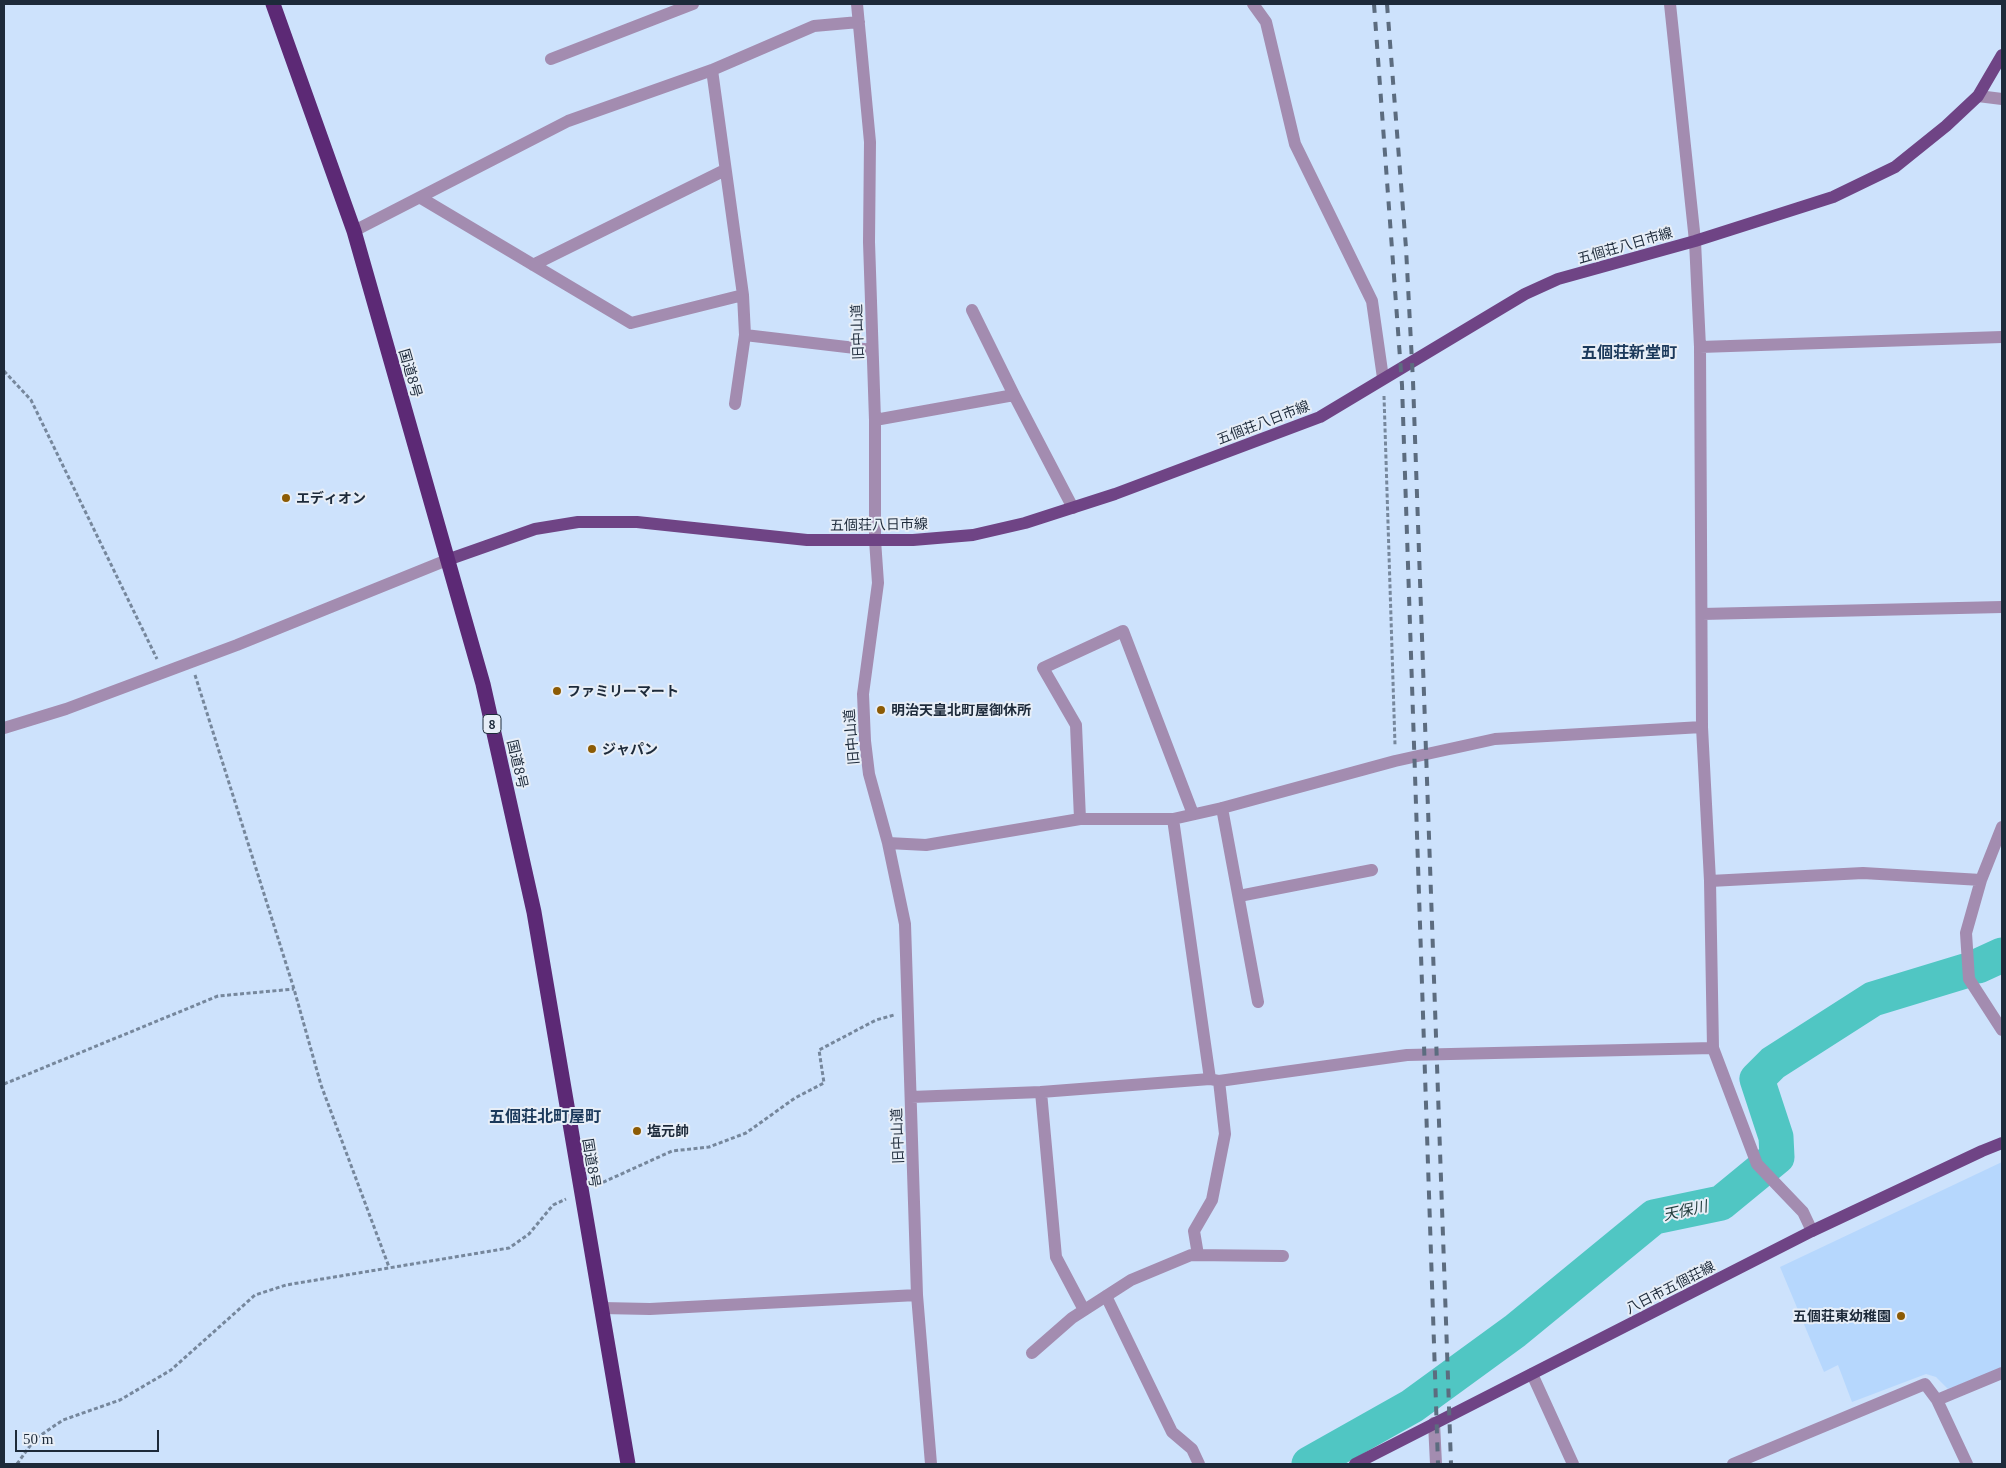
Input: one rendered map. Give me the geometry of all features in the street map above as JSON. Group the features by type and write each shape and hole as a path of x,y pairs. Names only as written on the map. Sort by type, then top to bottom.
{"highway":[{"name":"国道8号","path":"273,4 354,231 483,684 534,912 580,1192 602,1308 628,1464"}],"main road":[{"name":"五個荘八日市線","path":"447,560 535,529 578,522 636,522 808,540 913,540 973,535 1025,523 1073,508 1320,416 1525,294 1558,279 1695,241 1833,197 1895,167 1946,126 1978,96 2002,55"},
{"name":"八日市五個荘線","path":"1355,1464 1812,1231 2002,1143"}],"street":[{"path":"551,59 693,4"},
{"name":"旧中山道","path":"857,4 870,142 869,242 875,420 875,540 878,583 863,694 869,774 888,843 905,924 917,1295 931,1464"},
{"path":"1253,4 1266,22 1295,144 1372,302 1383,378"},
{"path":"1670,4 1695,241 1700,347 1702,727 1710,881 1713,1048 1757,1164 1802,1212 1812,1231"},
{"path":"354,231 568,121 712,70 814,26 859,22"},
{"path":"712,70 742,295 745,334 735,404"},
{"path":"1978,96 2002,99"},
{"path":"533,265 725,170"},
{"path":"421,198 631,323 742,295"},
{"path":"972,310 1073,508"},
{"path":"745,334 872,350"},
{"path":"1700,347 2002,337"},
{"path":"875,420 1014,395"},
{"path":"4,728 28,719 66,709 191,663 447,560"},
{"path":"1702,614 2002,607"},
{"path":"1080,819 1076,725 1043,668 1123,632 1193,814"},
{"path":"888,843 926,845 1080,819 1172,819 1222,808 1395,761 1494,739 1702,727"},
{"path":"1222,808 1258,1002"},
{"path":"1172,819 1214,1080 1225,1134 1212,1200 1194,1231 1198,1255"},
{"path":"2002,829 1981,880 1966,933 1969,979 2002,1030"},
{"path":"1239,896 1372,870"},
{"path":"1710,881 1863,873 1981,880"},
{"path":"911,1097 1041,1092 1214,1080 1407,1055 1713,1048"},
{"path":"1041,1092 1056,1257 1084,1310"},
{"path":"1032,1353 1072,1318 1131,1280 1191,1255 1282,1256"},
{"path":"602,1308 650,1309 917,1295"},
{"path":"1106,1296 1172,1432 1192,1449 1199,1464"},
{"path":"1937,1400 2002,1373"},
{"path":"1532,1374 1573,1464"},
{"path":"1733,1464 1925,1384 1937,1400 1967,1464"},
{"path":"1434,1423 1436,1464"}],"path":[{"path":"4,372 31,400 164,673"},
{"path":"1383,378 1395,761"},
{"path":"191,663 294,989 321,1085 389,1266"},
{"path":"4,1084 218,996 294,989"},
{"path":"17,1464 35,1439 64,1420 120,1400 170,1370 255,1295 286,1285 389,1266 509,1248 529,1234 553,1205 672,1151 709,1147 746,1133 795,1098 824,1083 818,1050 876,1020 907,1011"}],"shaded area":[{"name":"五個荘東幼稚園","path":"2002,1162 2002,1368 1948,1389 1936,1377 1926,1374 1852,1402 1838,1365 1824,1372 1780,1267"}],"waterway":[{"name":"天保川","path":"1978,966 2002,955"},
{"name":"天保川","path":"1309,1464 1412,1406 1515,1331 1654,1217 1721,1203 1777,1157 1776,1137 1757,1079 1773,1063 1873,999 1965,971"}],"railway":[{"path":"1374,4 1402,385 1438,1464"},
{"path":"1387,4 1406,248 1413,381 1451,1464"}],"place":[{"name":"エディオン","path":"286,498"},
{"name":"ファミリーマート","path":"557,691"},
{"name":"明治天皇北町屋御休所","path":"881,710"},
{"name":"ジャパン","path":"592,749"},
{"name":"塩元帥","path":"637,1131"},
{"name":"五個荘東幼稚園","path":"1901,1316"}],"district":[{"name":"五個荘新堂町","path":"1629,352"},
{"name":"五個荘北町屋町","path":"545,1116"}]}
